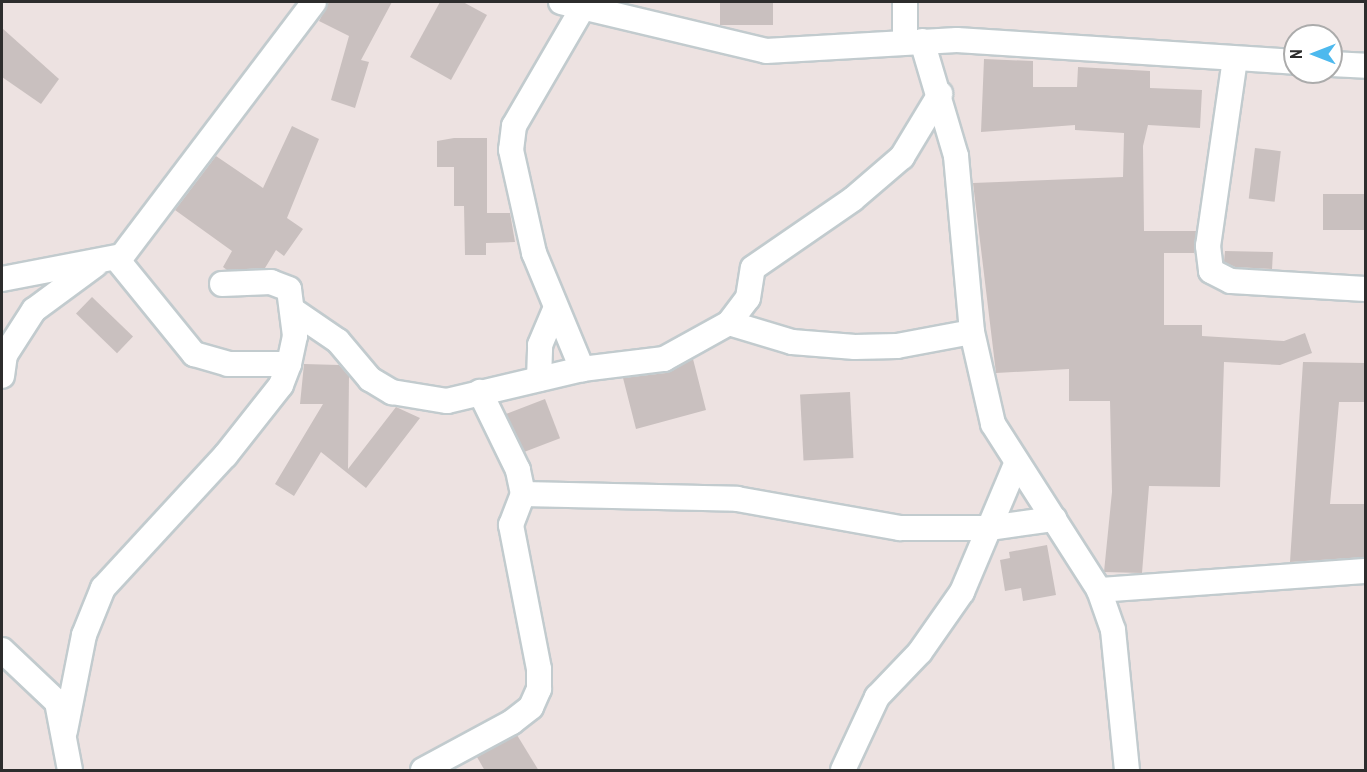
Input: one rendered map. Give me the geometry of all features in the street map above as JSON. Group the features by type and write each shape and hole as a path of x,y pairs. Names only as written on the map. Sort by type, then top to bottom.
{"street":[{"path":"2,376 5,355 34,310 141,237 198,150 314,2"},
{"path":"905,2 914,41 940,94 956,156 972,332 993,424 1016,465 1099,590 1113,630 1127,771"},
{"path":"582,369 555,310 534,253 511,150 514,126 572,5 766,51 816,52 914,41 1283,61"},
{"path":"1235,59 1208,246 1211,271 1230,281 1365,289"},
{"path":"1343,65 1365,66"},
{"path":"294,311 338,341 370,379 392,392 447,400 582,369 664,359 729,323 748,298 753,267 853,199 902,157 940,94"},
{"path":"2,279 106,261"},
{"path":"106,261 194,354 228,364 289,364"},
{"path":"65,731 84,635 103,588 225,456 281,384 289,364 294,311 289,290 271,282 222,284"},
{"path":"539,379 540,345 555,310"},
{"path":"729,323 792,342 855,347 972,332"},
{"path":"423,771 512,722 531,707 538,689 539,669 511,525 524,494 518,470 480,392"},
{"path":"843,771 877,697 946,620 990,528 1016,465"},
{"path":"524,494 737,499 876,526 990,528 1054,519"},
{"path":"1099,590 1365,571"},
{"path":"2,650 57,702 65,731 70,771"}],"building":[{"path":"329,2 392,2 361,60 369,62 355,108 331,100 349,36 319,21"},
{"path":"440,2 463,2 487,15 451,80 410,57"},
{"path":"720,2 773,2 773,25 720,25"},
{"path":"2,28 59,79 41,104 2,77"},
{"path":"984,59 1033,61 1033,87 1077,87 1078,67 1150,71 1150,88 1202,90 1200,128 1148,125 1143,146 1144,231 1196,231 1194,253 1164,253 1164,325 1202,325 1202,336 1284,341 1305,333 1312,353 1280,365 1224,362 1220,487 1149,486 1142,573 1104,572 1112,492 1110,401 1069,401 1069,369 996,373 973,183 1123,177 1124,133 1075,130 1075,125 981,132"},
{"path":"292,126 319,139 287,218 303,229 284,256 276,250 265,268 227,270 223,267 232,251 175,210 216,156 263,188"},
{"path":"454,138 487,138 487,213 510,213 515,242 486,243 486,255 465,255 464,206 454,206 454,167 437,167 437,141"},
{"path":"1255,148 1281,151 1275,202 1249,199"},
{"path":"1323,194 1365,194 1365,230 1323,230"},
{"path":"1225,251 1273,252 1272,269 1235,267 1224,262"},
{"path":"92,297 133,337 117,353 76,314"},
{"path":"693,359 706,410 636,429 623,378 666,373"},
{"path":"1303,362 1365,363 1365,402 1339,402 1330,504 1365,504 1365,557 1290,562"},
{"path":"304,364 339,365 349,376 348,469 396,407 420,418 366,488 321,452 294,496 275,484 323,404 300,404"},
{"path":"850,392 853,458 804,461 800,395"},
{"path":"545,399 560,438 521,453 506,414"},
{"path":"1047,545 1056,595 1023,601 1021,588 1005,591 1000,560 1010,558 1009,552"},
{"path":"517,735 539,771 485,771 477,757"}]}
